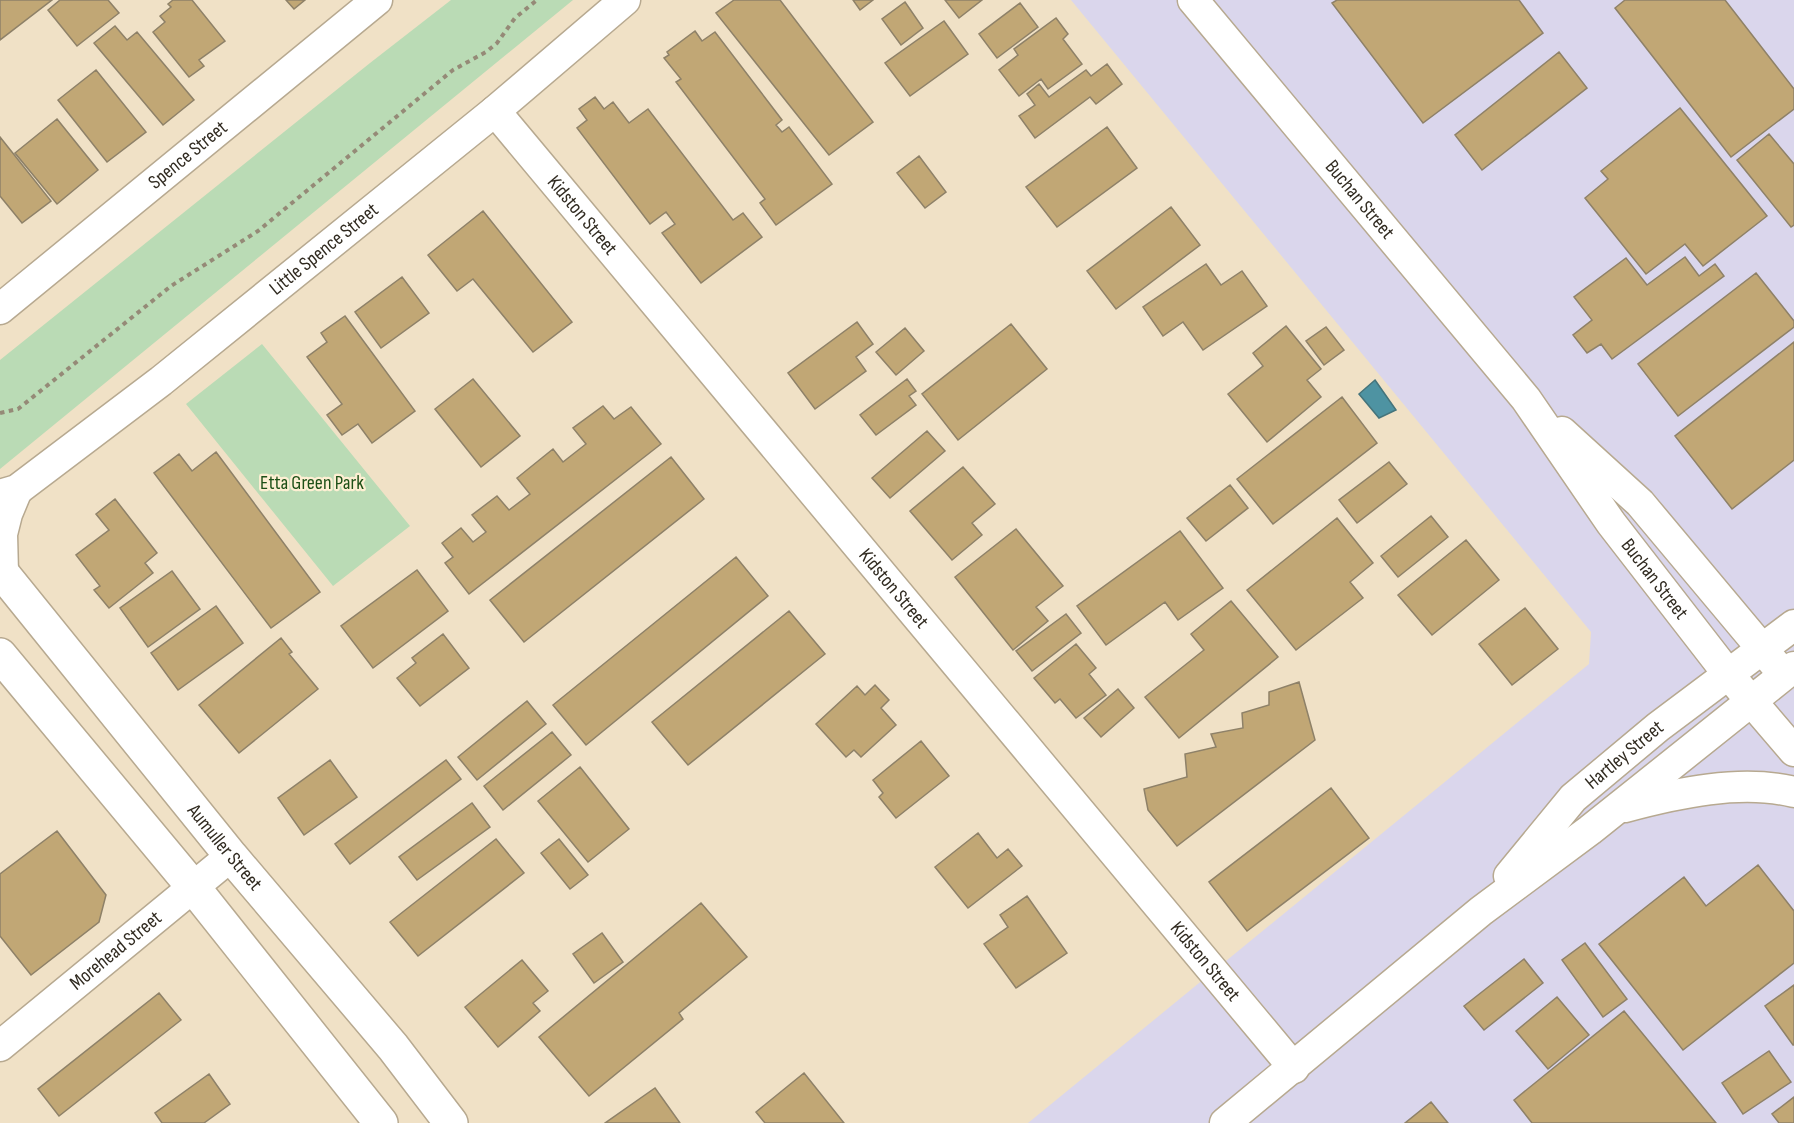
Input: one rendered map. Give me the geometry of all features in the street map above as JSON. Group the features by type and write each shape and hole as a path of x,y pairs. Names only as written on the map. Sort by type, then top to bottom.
{"main road":[{"name":"Aumuller Street","path":"2,572 231,856 393,1047 451,1123"},
{"path":"0,655 194,888 381,1123"}],"street":[{"name":"Spence Street","path":"0,309 377,0"},
{"name":"Little Spence Street","path":"2,572 2,534 9,493 161,381 495,111 625,0"},
{"name":"Buchan Street","path":"1193,0 1526,399 1611,523 1728,674 1794,751"},
{"name":"Kidston Street","path":"495,111 1294,1068"},
{"name":"Buchan Street","path":"1526,399 1640,502 1762,649 1791,677"},
{"name":"Hartley Street","path":"1481,911 1573,798 1658,727 1794,625"},
{"name":"Hartley Street","path":"1225,1123 1481,911 1615,810 1751,700 1791,677"},
{"path":"1615,810 1657,798 1712,790 1757,788 1794,792"},
{"name":"Morehead Street","path":"0,1046 231,856"}],"path":[{"path":"0,413 18,409 171,286 258,231 453,70 486,52 497,43 515,18 537,0"}],"shaded area":[{"path":"1071,0 1794,0 1794,1123 1028,1123 1589,664 1591,632"}],"green space":[{"path":"451,0 573,0 0,469 0,360"},
{"name":"Etta Green Park","path":"262,344 410,526 333,586 186,404"}],"water":[{"path":"1375,380 1396,410 1379,418 1359,394"}],"building":[{"path":"0,0 52,0 0,40"},
{"path":"60,0 108,0 119,13 77,46 48,10"},
{"path":"173,0 192,0 225,41 199,60 204,66 189,77 153,32 165,22 160,16 171,7 168,4"},
{"path":"286,0 305,0 294,9"},
{"path":"734,0 780,0 873,122 829,155 716,13"},
{"path":"853,0 873,0 860,10"},
{"path":"945,0 982,0 959,18"},
{"path":"1337,0 1519,0 1543,33 1423,123 1332,3"},
{"path":"1625,0 1725,0 1794,89 1794,109 1731,157 1615,8"},
{"path":"905,2 923,28 901,45 882,19"},
{"path":"1020,3 1038,27 997,58 979,34"},
{"path":"1056,18 1068,34 1063,39 1082,64 1048,89 1041,79 1019,96 999,70 1018,55 1014,49"},
{"path":"944,21 968,54 910,96 885,63"},
{"path":"115,26 127,40 137,32 194,100 163,125 94,43"},
{"path":"695,31 702,41 715,32 782,120 776,125 782,132 789,127 832,184 776,225 760,203 765,199 676,82 681,79 664,58 669,55 667,52"},
{"path":"1559,52 1587,88 1482,170 1455,135"},
{"path":"1107,64 1122,84 1096,104 1090,97 1035,138 1019,116 1035,105 1027,94 1039,84 1049,97 1086,70 1091,76"},
{"path":"96,70 146,132 107,162 58,100"},
{"path":"595,97 604,109 613,102 629,123 648,109 733,220 743,213 762,237 701,283 662,233 675,224 666,212 650,224 577,128 587,120 579,109"},
{"path":"1680,108 1767,216 1703,266 1685,244 1646,274 1585,198 1608,179 1601,171"},
{"path":"57,119 98,170 57,204 15,153"},
{"path":"1107,127 1137,168 1057,227 1026,187"},
{"path":"1769,134 1794,164 1794,225 1791,227 1737,160"},
{"path":"0,137 51,201 22,223 0,196"},
{"path":"919,156 946,192 925,208 897,173"},
{"path":"1171,207 1200,245 1116,309 1087,271"},
{"path":"483,211 572,322 533,352 473,279 457,291 428,255"},
{"path":"1685,257 1699,276 1715,264 1724,276 1612,359 1601,344 1587,353 1573,335 1592,320 1574,297 1626,258 1647,285"},
{"path":"1206,264 1221,285 1242,271 1267,306 1203,350 1183,322 1163,336 1143,307"},
{"path":"1756,273 1794,321 1794,327 1678,416 1638,364"},
{"path":"402,277 429,313 381,348 355,312"},
{"path":"345,316 415,411 372,443 358,424 342,435 327,415 342,404 307,357 327,342 321,333"},
{"path":"857,322 873,344 856,357 866,371 815,409 788,373"},
{"path":"1011,324 1047,369 958,440 922,394"},
{"path":"1286,326 1321,369 1307,380 1321,397 1267,442 1228,394 1263,366 1253,353"},
{"path":"1326,327 1344,350 1324,365 1306,341"},
{"path":"905,328 924,351 896,375 876,352"},
{"path":"1794,342 1794,460 1732,509 1675,436"},
{"path":"473,379 520,436 481,467 435,409"},
{"path":"907,379 916,391 909,396 916,405 876,435 860,415"},
{"path":"1342,397 1377,443 1273,524 1237,479"},
{"path":"603,406 614,419 631,407 661,444 469,594 445,563 453,557 442,543 461,528 473,542 486,532 472,515 497,496 509,510 530,494 517,478 553,449 563,462 586,444 573,428"},
{"path":"927,431 945,451 890,498 872,478"},
{"path":"216,452 320,592 271,628 154,473 179,454 192,471"},
{"path":"671,457 704,499 524,642 490,600"},
{"path":"1389,462 1407,484 1357,523 1339,500"},
{"path":"963,467 995,504 972,523 982,535 952,560 910,511"},
{"path":"1230,485 1248,508 1206,541 1187,518"},
{"path":"115,499 157,553 145,563 153,573 109,608 94,590 100,586 76,555 109,530 96,514"},
{"path":"1431,516 1448,537 1398,577 1381,556"},
{"path":"1337,518 1373,563 1350,582 1363,598 1296,650 1247,590"},
{"path":"1016,529 1063,586 1036,607 1048,621 1013,650 955,577"},
{"path":"1180,531 1223,588 1178,620 1165,602 1106,645 1077,606"},
{"path":"1466,540 1499,580 1432,635 1398,595"},
{"path":"736,557 768,596 586,745 553,705"},
{"path":"417,570 448,611 373,668 341,626"},
{"path":"172,571 200,609 148,647 120,608"},
{"path":"1231,601 1278,657 1179,738 1145,697 1204,650 1191,634"},
{"path":"216,606 243,643 178,690 151,653"},
{"path":"1525,608 1558,649 1512,685 1479,644"},
{"path":"789,611 825,654 688,765 652,722"},
{"path":"1066,614 1081,633 1032,671 1016,651"},
{"path":"443,634 469,668 420,706 397,678 416,663 412,658"},
{"path":"281,638 292,652 289,654 318,689 239,753 199,705"},
{"path":"1076,644 1096,668 1089,674 1106,695 1076,718 1060,699 1055,703 1034,678"},
{"path":"1299,682 1315,740 1177,846 1148,810 1144,789 1187,777 1185,754 1216,747 1211,734 1243,728 1242,713 1269,705 1269,692"},
{"path":"875,685 889,700 881,708 896,725 861,757 854,750 846,757 816,724 857,686 865,695"},
{"path":"1118,689 1134,708 1101,737 1084,718"},
{"path":"527,701 546,724 477,780 458,757"},
{"path":"552,732 571,755 503,810 484,786"},
{"path":"921,741 949,776 896,818 879,797 883,793 873,780"},
{"path":"330,760 357,797 304,835 278,798"},
{"path":"446,760 461,779 350,864 335,844"},
{"path":"580,767 629,829 588,862 538,801"},
{"path":"1331,788 1369,838 1247,931 1209,882"},
{"path":"472,803 490,827 417,880 399,857"},
{"path":"57,831 106,895 99,922 31,975 0,936 0,874"},
{"path":"978,833 997,858 1008,849 1022,866 968,908 935,867"},
{"path":"496,839 524,873 418,956 390,922"},
{"path":"559,839 588,875 570,889 541,853"},
{"path":"1758,865 1794,911 1794,963 1683,1050 1599,944 1684,877 1706,906"},
{"path":"1027,896 1067,953 1016,988 984,944 1008,927 1000,915"},
{"path":"701,903 747,957 679,1013 683,1019 589,1096 539,1037"},
{"path":"602,933 623,962 594,983 573,954"},
{"path":"1585,943 1627,999 1603,1017 1562,960"},
{"path":"1524,959 1543,983 1484,1030 1464,1006"},
{"path":"522,960 548,991 533,1003 540,1011 498,1047 465,1007"},
{"path":"1794,985 1794,1045 1793,1045 1765,1006"},
{"path":"159,993 181,1020 59,1116 38,1089"},
{"path":"1557,997 1589,1035 1548,1069 1516,1031"},
{"path":"1624,1011 1716,1123 1532,1123 1514,1100"},
{"path":"1769,1051 1791,1082 1743,1114 1722,1083"},
{"path":"804,1073 844,1123 765,1123 756,1112"},
{"path":"209,1074 230,1104 204,1123 162,1123 155,1113"},
{"path":"655,1088 680,1123 605,1123"},
{"path":"1794,1097 1794,1123 1779,1123 1772,1114"},
{"path":"1431,1102 1448,1123 1405,1123"}]}
